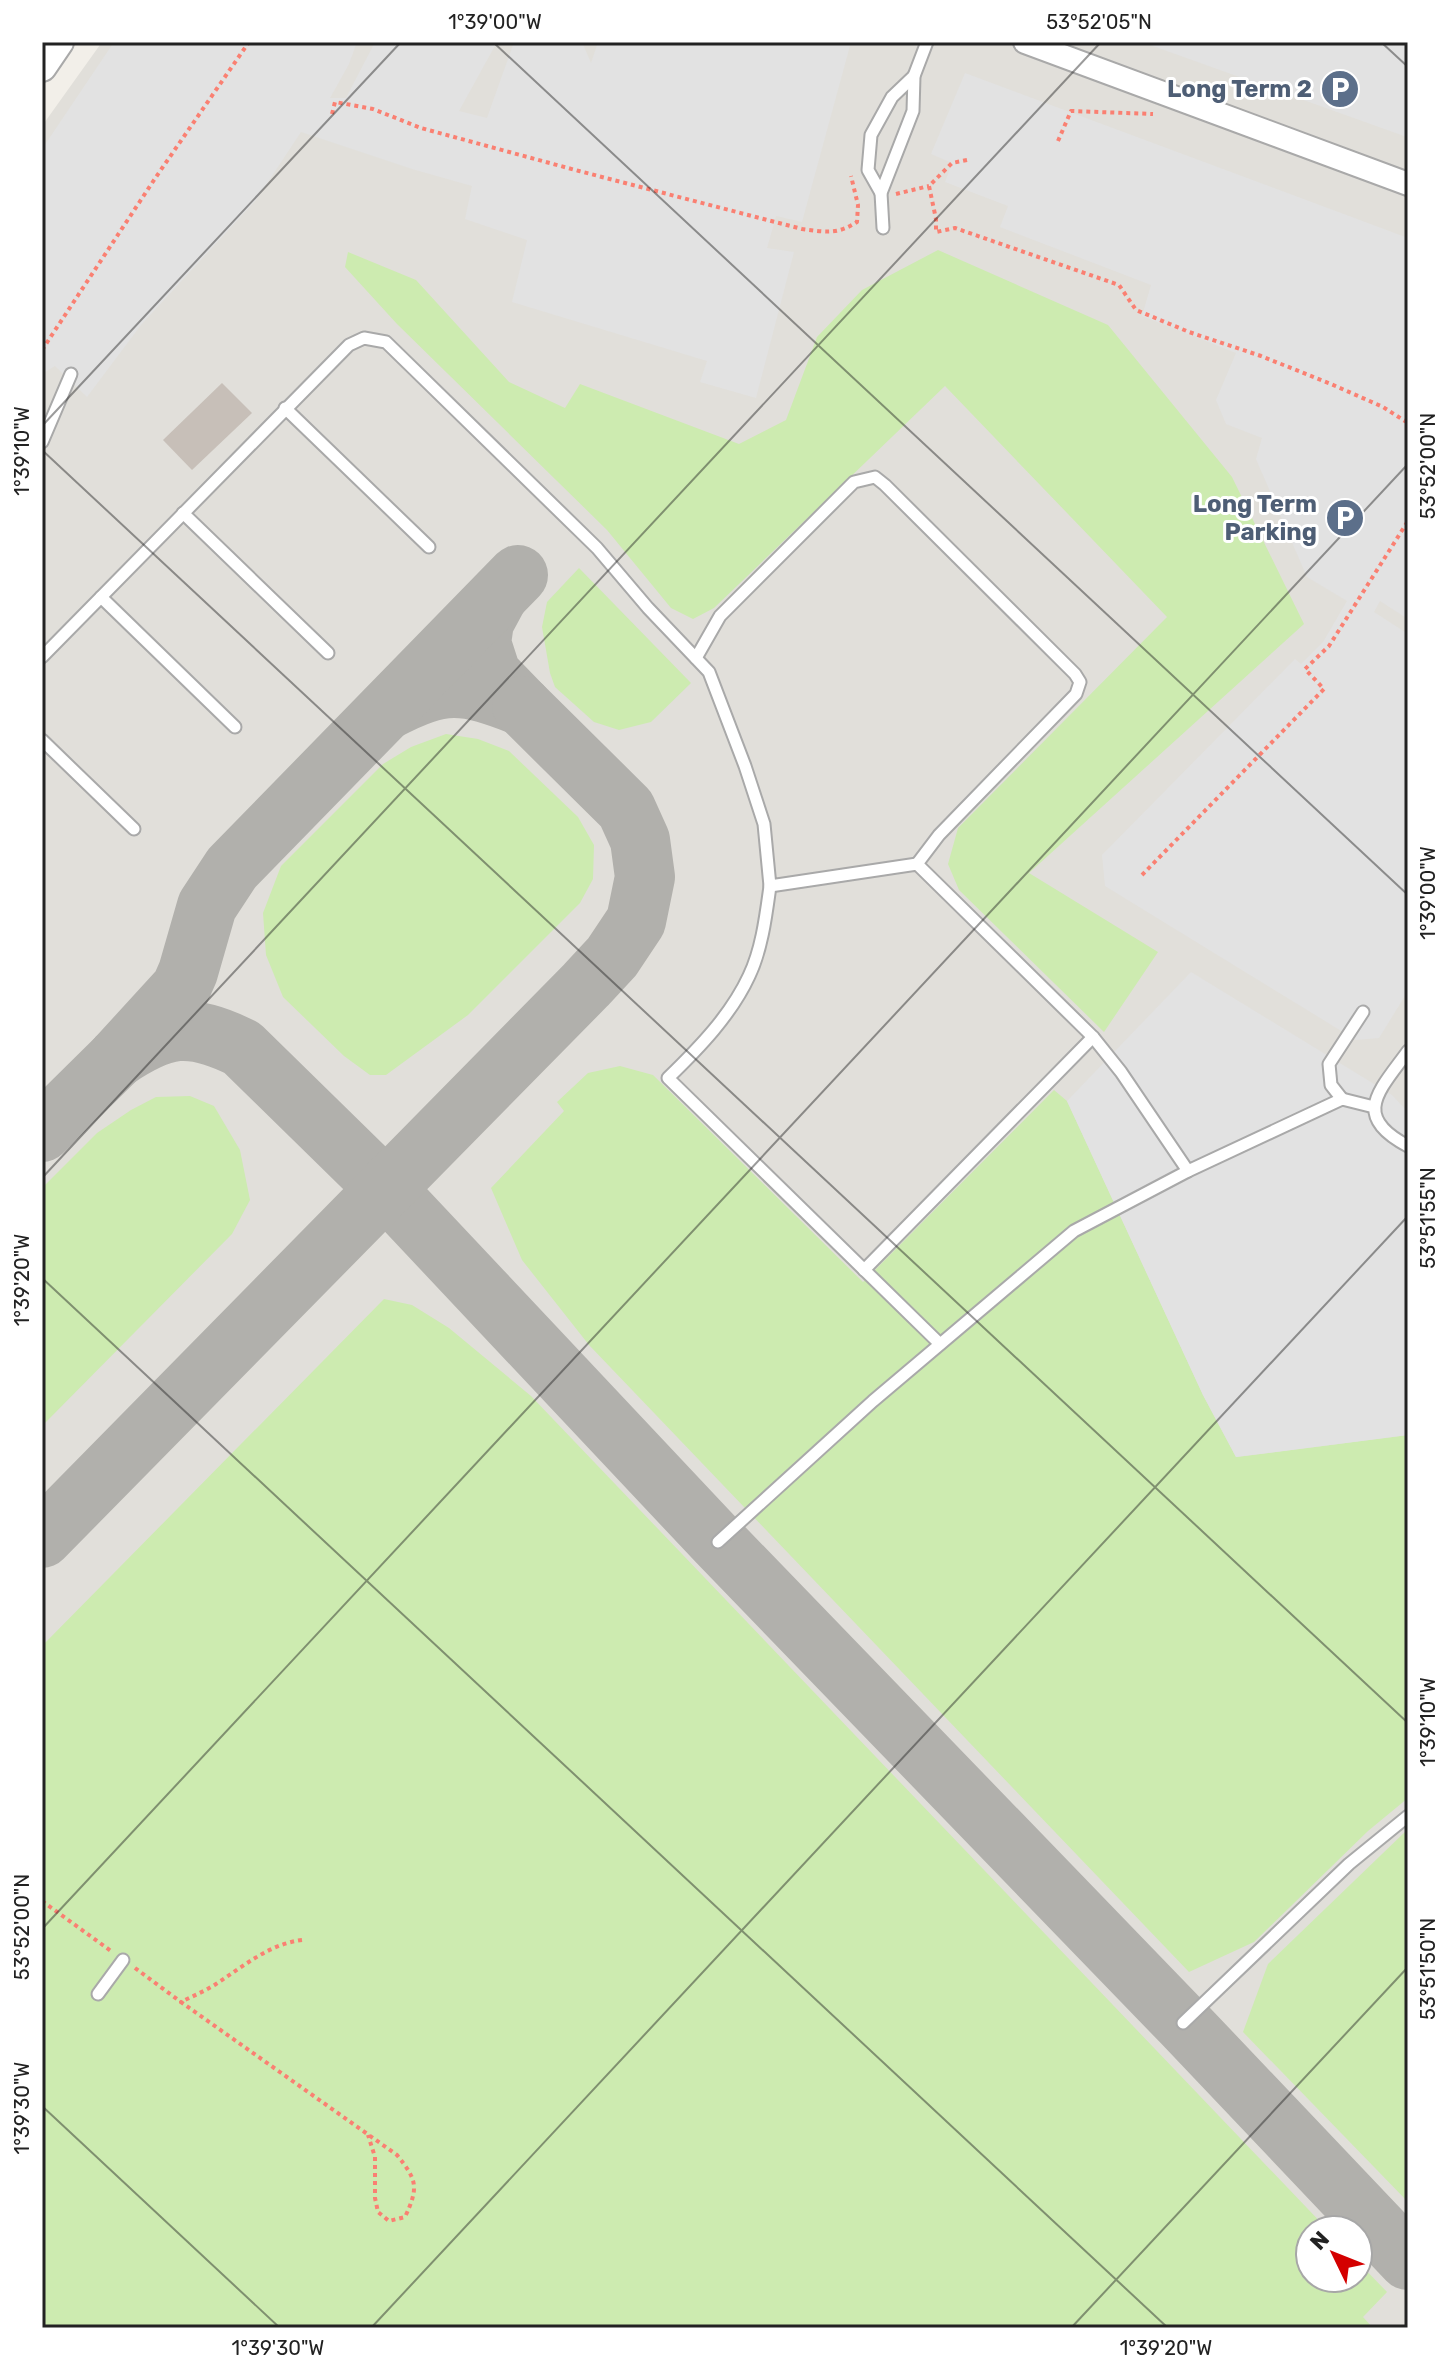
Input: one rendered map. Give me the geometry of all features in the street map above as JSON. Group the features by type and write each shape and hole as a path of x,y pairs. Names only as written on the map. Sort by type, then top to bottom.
{"street":[{"path":"42,67 59,42"},
{"path":"1025,42 1407,179"}],"lane":[{"path":"883,228 881,193 913,111 914,76 927,42"},
{"path":"881,193 868,170 871,135 892,97 914,76"},
{"path":"42,657 349,345 364,338 386,342 597,548 709,672 764,824 770,886 758,949 749,976 716,1027 668,1078 940,1344"},
{"path":"42,442 71,374"},
{"path":"285,408 429,547"},
{"path":"696,658 720,616 854,482 875,477 1080,682 1076,694 939,835 917,864 770,886"},
{"path":"183,513 328,653"},
{"path":"101,597 235,727"},
{"path":"42,740 134,829"},
{"path":"917,864 1093,1037 1121,1072 1188,1171"},
{"path":"1363,1012 1329,1064 1331,1085 1342,1099 1374,1107"},
{"path":"864,1270 1093,1037"},
{"path":"1408,1051 1381,1088 1374,1107 1377,1122 1392,1137 1408,1146"},
{"path":"718,1542 873,1401 1074,1231 1188,1171 1342,1099"},
{"path":"1183,2023 1349,1864 1408,1816"},
{"path":"98,1994 123,1960"}],"path":[{"path":"42,350 249,42"},
{"path":"1058,141 1071,111 1176,114 1181,100"},
{"path":"332,114 335,102 373,109 421,128 823,232 843,231 857,222 858,205 851,174"},
{"path":"967,160 952,163 929,186 936,232 955,228 1119,285 1136,310 1331,384 1383,407 1408,423"},
{"path":"1142,875 1324,689 1305,669 1329,646 1408,521"},
{"path":"302,1940 284,1942 181,2002 397,2155 413,2175 415,2194 405,2217 389,2221 378,2212 375,2157 368,2135"}],"shaded area":[{"path":"102,42 1408,42 1408,2328 42,2328 42,126"},
{"path":"114,42 357,42 330,98 346,98 375,42 497,42 459,111 487,118 514,42 582,42 591,63 598,42 851,42 802,222 776,216 767,248 794,252 756,398 700,382 707,361 512,302 527,240 465,219 472,186 301,132 256,200 141,325 87,397 55,366 42,374 42,149"},
{"name":"Long Term 2","path":"1142,42 1408,42 1408,138 1404,136"},
{"name":"Long Term Parking","path":"965,73 1408,238 1408,619 1380,601 1374,612 1408,634 1408,991 1379,1038 1356,1040 1105,886 1102,855 1295,659 1301,664 1323,642 1347,601 1307,577 1256,459 1262,438 1226,424 1216,400 1236,353 1142,316 1151,285 1000,227 1008,206 945,182 952,163 931,154"},
{"path":"1191,972 1392,1095 1408,1112 1408,1435 1236,1457 1203,1395 1067,1101"}],"green space":[{"path":"938,250 1108,325 1232,477 1304,624 1029,873 1158,952 1104,1032 959,890 948,864 958,828 1167,617 945,386 714,608 693,619 671,608 607,530 397,324 345,267 348,252 416,280 509,382 565,408 580,384 739,444 786,420 817,337 862,290"},
{"path":"579,568 691,683 651,722 619,730 594,722 555,687 542,627 547,602"},
{"path":"446,734 478,739 509,751 578,817 594,845 593,879 580,903 468,1015 386,1075 370,1075 344,1056 283,997 266,955 263,913 281,866 383,764 411,747"},
{"path":"620,1066 653,1075 863,1282 1054,1090 1067,1101 1203,1395 1236,1457 1408,1435 1408,1798 1368,1831 1254,1942 1189,1972 589,1345 522,1260 491,1188 564,1111 557,1102 588,1073"},
{"path":"190,1096 214,1106 240,1150 250,1200 232,1234 42,1426 42,1188 97,1133 131,1110 156,1097"},
{"path":"384,1299 412,1305 449,1328 531,1396 1313,2214 1294,2214 1294,2294 1374,2294 1374,2279 1387,2292 1363,2317 1373,2328 42,2328 42,1646"},
{"path":"1408,1829 1408,2202 1243,2032 1268,1964"}],"building":[{"path":"222,383 252,413 192,470 163,440"}],"taxiway":[{"path":"42,1132 117,1058 181,988 207,906 232,868 518,575"},
{"path":"387,710 424,693 454,688 484,693 522,706 491,674 481,643 484,622 498,596"},
{"path":"42,1538 586,985 612,957 636,921 645,877 640,840 626,809 522,706"},
{"path":"117,1058 149,1039 178,1031 207,1034 242,1048 385,1188 718,1542 1408,2260"}],"place":[{"name":"Long Term 2","path":"1340,89"},
{"name":"Long Term Parking","path":"1345,518"}]}
